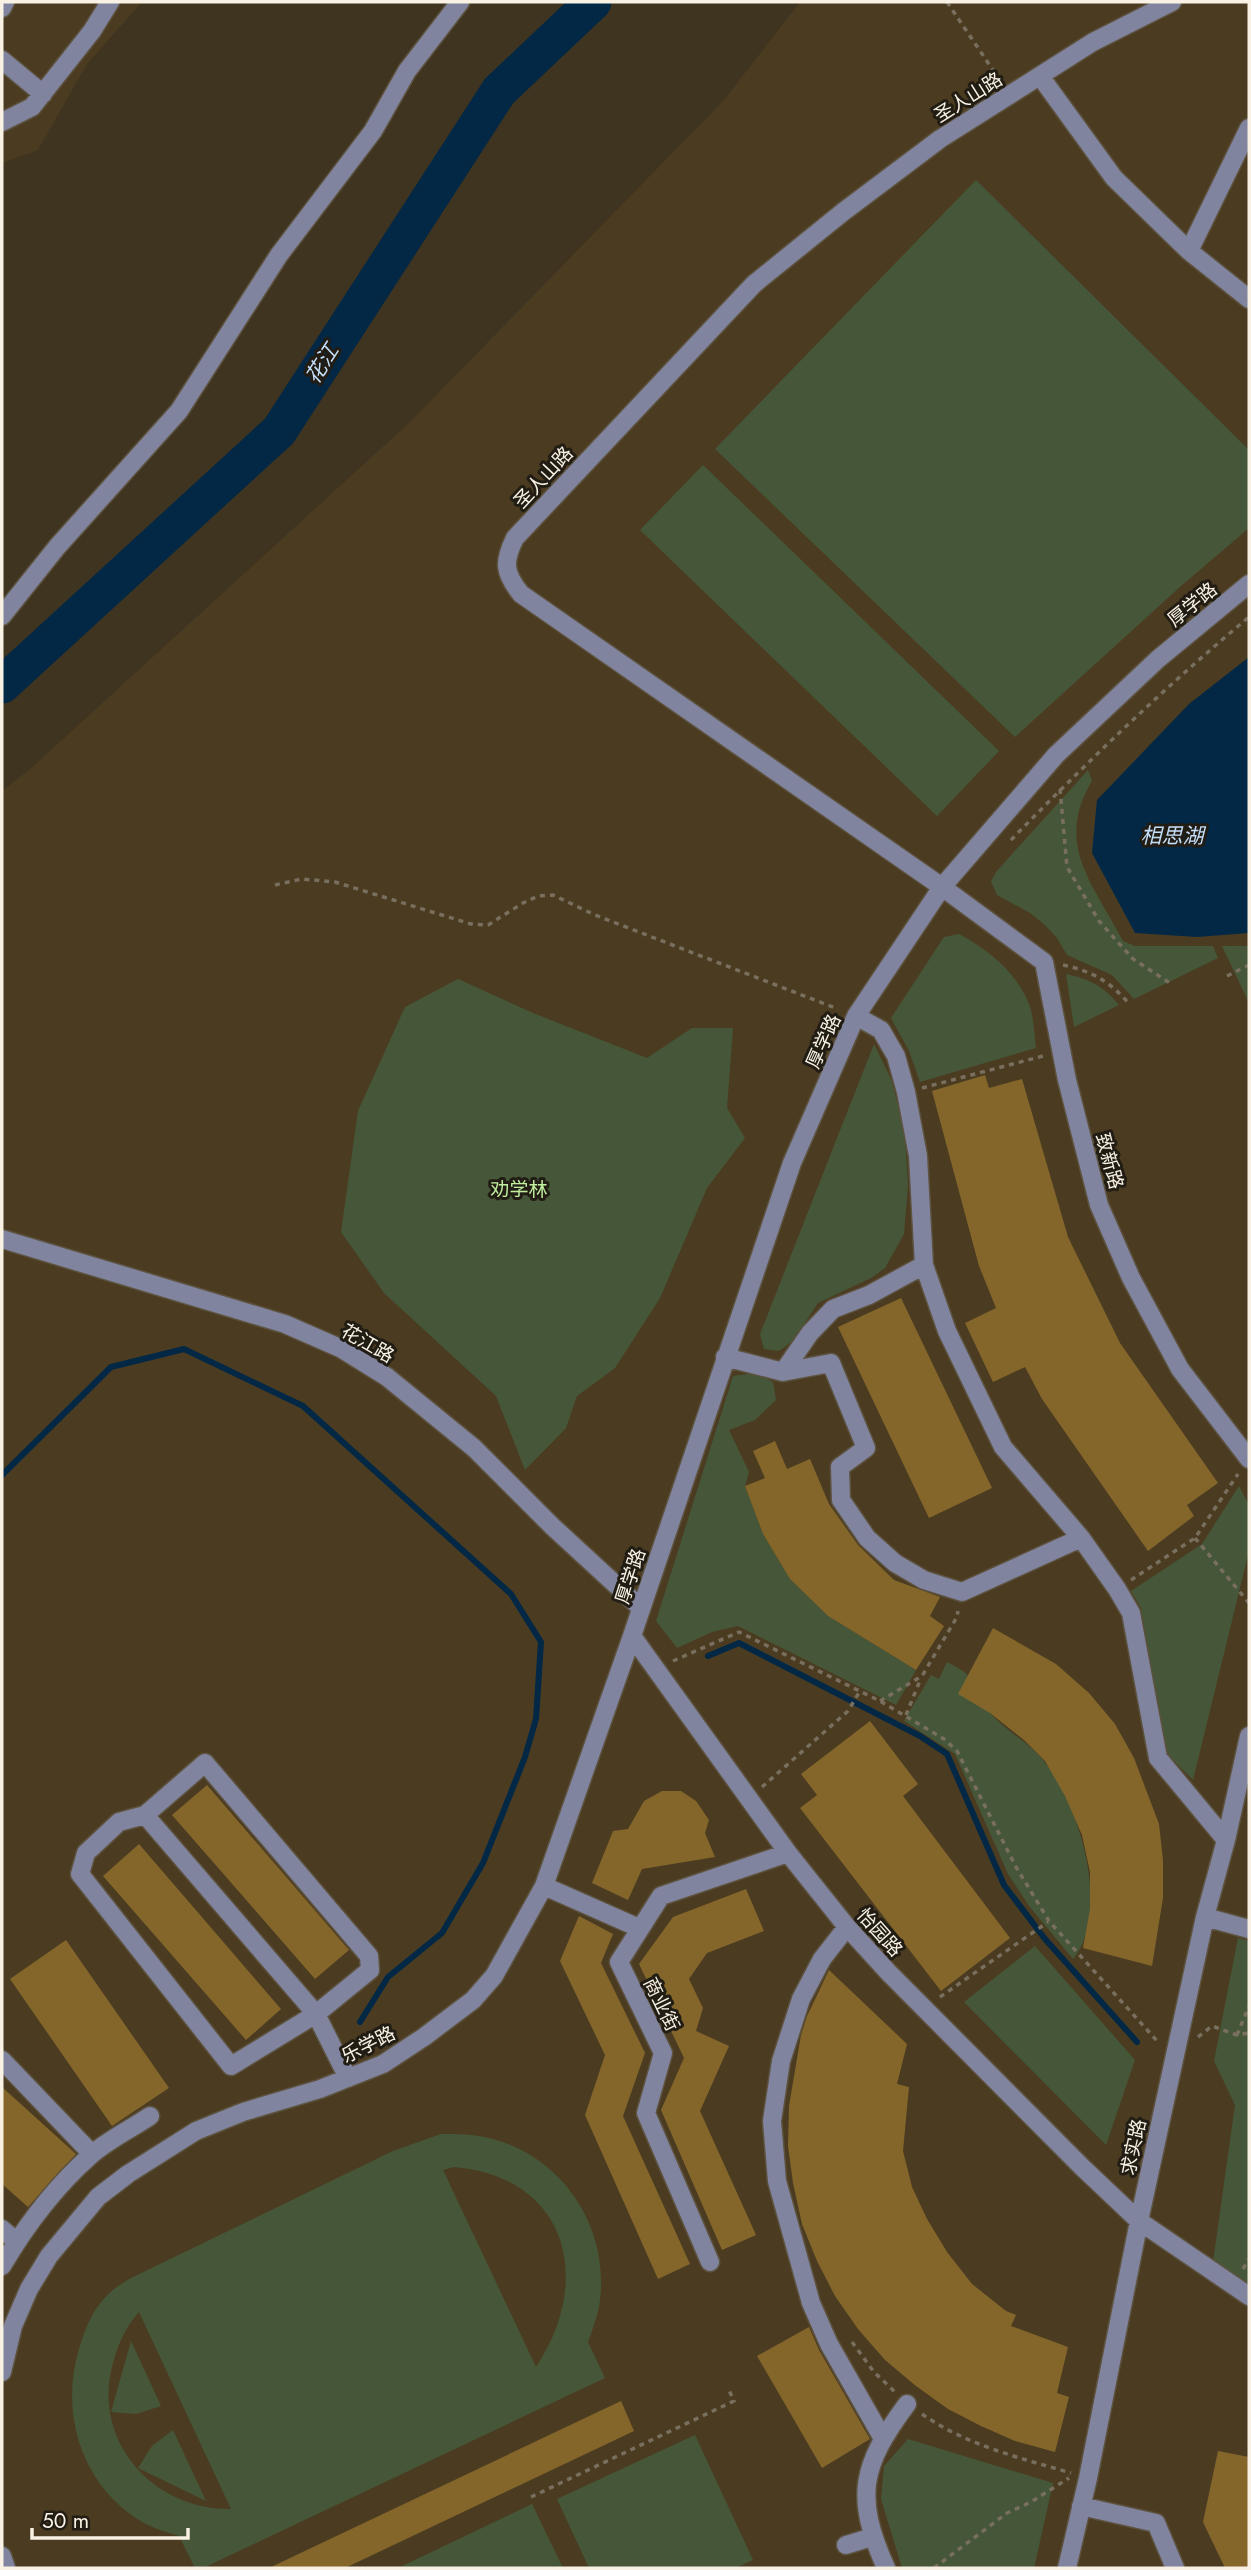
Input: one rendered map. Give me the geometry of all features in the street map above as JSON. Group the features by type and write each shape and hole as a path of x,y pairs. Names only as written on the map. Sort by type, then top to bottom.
{"street":[{"path":"2,8 5,2"},
{"path":"2,122 32,107 92,30 110,2"},
{"path":"2,616 57,547 179,411 279,256 373,131 407,71 460,2"},
{"name":"圣人山路","path":"942,887 521,594 510,580 506,568 508,553 515,538 754,284 940,139 1093,42 1172,2"},
{"path":"2,60 43,94"},
{"path":"1040,76 1114,177 1189,251 1249,299"},
{"path":"1189,251 1249,128"},
{"name":"厚学路","path":"632,1636 792,1163 856,1016 942,887 1056,755 1158,659 1249,584"},
{"path":"942,887 1044,962"},
{"name":"致新路","path":"1044,962 1061,1051 1099,1205 1131,1278 1180,1368 1249,1458"},
{"path":"856,1016 881,1030 896,1056 918,1156 924,1265 947,1331 1003,1447 1081,1538 1131,1613 1158,1758 1226,1840"},
{"name":"花江路","path":"2,1239 285,1324 342,1349 387,1377 474,1448 553,1527 641,1608"},
{"path":"783,1372 810,1333 833,1309 869,1294 924,1265"},
{"path":"725,1357 783,1372 831,1363 866,1448 840,1467 841,1500 867,1538 895,1563 924,1580 962,1592 1081,1538"},
{"name":"怡园路","path":"632,1636 788,1853 847,1927 924,2008 1139,2221 1249,2296"},
{"name":"乐学路","path":"2,2366 13,2326 29,2289 49,2256 99,2197 128,2174 196,2131 243,2112 320,2089 383,2064 473,2000 494,1976 544,1886 632,1636"},
{"name":"求实路","path":"1067,2568 1174,2057 1249,1735"},
{"path":"205,1763 369,1956 370,1970 316,2014 231,2066 80,1874 86,1853 119,1822 145,1815 205,1763"},
{"path":"145,1815 316,2014 348,2078"},
{"name":"商业街","path":"710,2262 646,2113 663,2053 619,1962 661,1896 788,1853"},
{"path":"544,1886 639,1928"},
{"path":"1205,1917 1249,1929"},
{"path":"847,1927 822,1958 801,1999 781,2061 772,2121 777,2181 811,2303 829,2344 882,2437"},
{"path":"2,2060 92,2154"},
{"path":"2,2266 16,2241 59,2188 92,2154 150,2116"},
{"path":"2,2229 16,2241"},
{"path":"886,2568 872,2537 867,2512 867,2490 871,2462 882,2437 907,2404"},
{"path":"1082,2506 1156,2523 1175,2568"},
{"path":"846,2544 872,2537"},
{"path":"2,2556 6,2568"}],"path":[{"path":"947,2 1009,95"},
{"path":"1005,846 1060,789 1191,666 1249,617"},
{"path":"1060,789 1067,867 1099,920 1133,959 1173,985"},
{"path":"275,885 302,879 335,882 471,924 488,925 538,896 553,895 596,915 856,1016"},
{"path":"1044,962 1084,970 1103,979 1130,1005"},
{"path":"1227,976 1249,965"},
{"path":"906,1093 1061,1051"},
{"path":"1117,1589 1195,1538 1249,1458"},
{"path":"1195,1538 1249,1603"},
{"path":"906,1716 922,1676 957,1617 962,1592"},
{"path":"656,1669 739,1632 880,1701 944,1739 957,1751 1016,1867 1049,1921 1174,2057 1212,2026 1237,2035 1249,2033"},
{"path":"880,1701 922,1676"},
{"path":"749,1798 848,1711 860,1691"},
{"path":"924,2008 1049,1921"},
{"path":"1237,2035 1249,2006"},
{"path":"851,2342 874,2372 907,2404 940,2427 972,2441 1074,2474 1031,2502 1007,2513 934,2568"},
{"path":"531,2497 734,2401 728,2388"}],"shaded area":[{"path":"2,2 142,2 87,64 38,150 2,163"},
{"path":"800,2 1249,2 1249,2568 2,2568 2,791 29,770 410,422 724,100"}],"green space":[{"path":"976,180 1249,450 1249,528 1015,737 715,449"},
{"path":"703,465 999,751 937,816 640,530"},
{"path":"1088,770 1092,781 1081,804 1077,844 1090,882 1123,941 1135,946 1213,946 1218,958 1134,999 1112,975 1067,955 1045,925 1030,913 997,895 991,881 996,872"},
{"path":"959,934 991,955 1017,982 1031,1009 1036,1048 920,1082 909,1051 891,1018 944,937"},
{"path":"1222,946 1249,946 1249,1003"},
{"path":"1066,974 1096,984 1119,1005 1074,1027"},
{"name":"劝学林","path":"458,979 533,1013 647,1058 692,1028 733,1028 727,1108 745,1138 707,1188 660,1298 615,1368 577,1396 566,1428 525,1470 496,1396 384,1293 341,1232 358,1111 405,1007"},
{"path":"874,1044 892,1081 905,1134 908,1185 904,1234 885,1268 871,1278 818,1303 793,1341 779,1351 764,1349 760,1334"},
{"path":"756,1373 773,1382 776,1400 755,1420 729,1430 749,1472 745,1486 763,1534 790,1579 828,1616 916,1670 896,1705 738,1626 712,1632 677,1648 656,1621 733,1376"},
{"path":"1239,1486 1249,1505 1249,1551 1193,1780 1166,1753 1141,1608 1131,1591 1202,1544"},
{"path":"947,1662 967,1675 991,1714 1043,1760 1068,1802 1079,1829 1090,1887 1090,1914 1084,1939 1073,1959 1029,1906 1008,1874 955,1754 904,1721 931,1675 939,1679"},
{"path":"1238,1938 1249,1941 1249,2287 1212,2269 1235,2105 1214,2061"},
{"path":"1035,1946 1135,2060 1106,2145 964,2002"},
{"path":"441,2134 477,2136 515,2147 538,2160 559,2178 588,2221 597,2246 601,2273 600,2300 588,2342 605,2378 203,2568 195,2568 179,2536 144,2523 123,2508 105,2490 91,2470 81,2448 72,2399 79,2349 87,2326 104,2299 131,2278 393,2151","holes":["454,2167 493,2175 523,2190 545,2212 560,2238 566,2268 564,2300 554,2334 536,2367 443,2170","139,2312 231,2509 203,2506 177,2498 154,2484 134,2466 120,2444 111,2419 109,2392 113,2363 126,2329"]},
{"path":"131,2341 161,2406 136,2414 111,2412"},
{"path":"173,2430 206,2501 138,2468 152,2446"},
{"path":"695,2435 753,2560 735,2568 589,2568 557,2499"},
{"path":"908,2439 1053,2483 1034,2568 902,2568 881,2499 884,2466"},
{"path":"532,2504 563,2568 398,2568"}],"water":[{"name":"相思湖","path":"1249,657 1249,933 1197,937 1135,933 1092,853 1097,800 1189,704"}],"building":[{"path":"985,1075 989,1088 1022,1079 1068,1237 1120,1343 1218,1483 1187,1505 1194,1516 1148,1551 1042,1399 1025,1367 993,1382 965,1323 996,1308 979,1266 932,1091"},
{"path":"901,1298 992,1488 929,1518 838,1327"},
{"path":"775,1441 787,1469 810,1459 829,1504 858,1545 894,1580 940,1597 930,1616 944,1626 916,1670 828,1616 790,1579 763,1534 745,1486 765,1478 753,1451"},
{"path":"993,1628 1056,1664 1089,1693 1115,1724 1134,1758 1159,1824 1163,1860 1163,1898 1152,1966 1083,1948 1090,1909 1090,1872 1082,1835 1065,1796 1045,1761 1024,1740 990,1713 958,1694"},
{"path":"870,1721 918,1784 903,1796 1010,1938 941,1991 800,1808 817,1795 801,1774"},
{"path":"207,1785 349,1950 315,1979 172,1815"},
{"path":"662,1791 681,1791 696,1801 709,1820 705,1833 715,1857 642,1869 628,1900 592,1883 613,1831 628,1829 644,1801"},
{"path":"139,1844 281,2009 246,2040 103,1876"},
{"path":"746,1889 764,1931 707,1953 689,1979 703,2008 696,2031 729,2046 700,2111 756,2235 722,2250 661,2110 684,2058 639,1964 673,1917"},
{"path":"579,1916 613,1934 601,1963 645,2053 623,2116 690,2264 658,2279 585,2115 605,2055 560,1961"},
{"path":"66,1940 169,2088 112,2126 10,1979"},
{"path":"829,1970 907,2044 897,2084 909,2087 903,2151 912,2187 947,2252 972,2284 1006,2311 1016,2315 1011,2326 1068,2347 1057,2393 1069,2397 1055,2452 1015,2441 981,2426 948,2409 916,2386 885,2360 858,2329 835,2296 817,2261 802,2224 793,2183 788,2146 789,2106 801,2035"},
{"path":"2,2087 76,2154 28,2207 2,2184"},
{"path":"809,2327 819,2350 870,2439 822,2468 757,2356"},
{"path":"621,2401 634,2431 345,2568 269,2568"},
{"path":"1218,2451 1249,2457 1249,2568 1225,2568 1203,2522"}],"waterway":[{"name":"花江","path":"2,685 279,431 499,91 593,2"},
{"path":"2,1475 111,1367 184,1349 303,1406 511,1594 541,1642 536,1719 525,1757 483,1863 442,1933 388,1977 360,2022"},
{"path":"708,1656 739,1643 920,1736 947,1754 1004,1885 1045,1939 1137,2042"}]}
